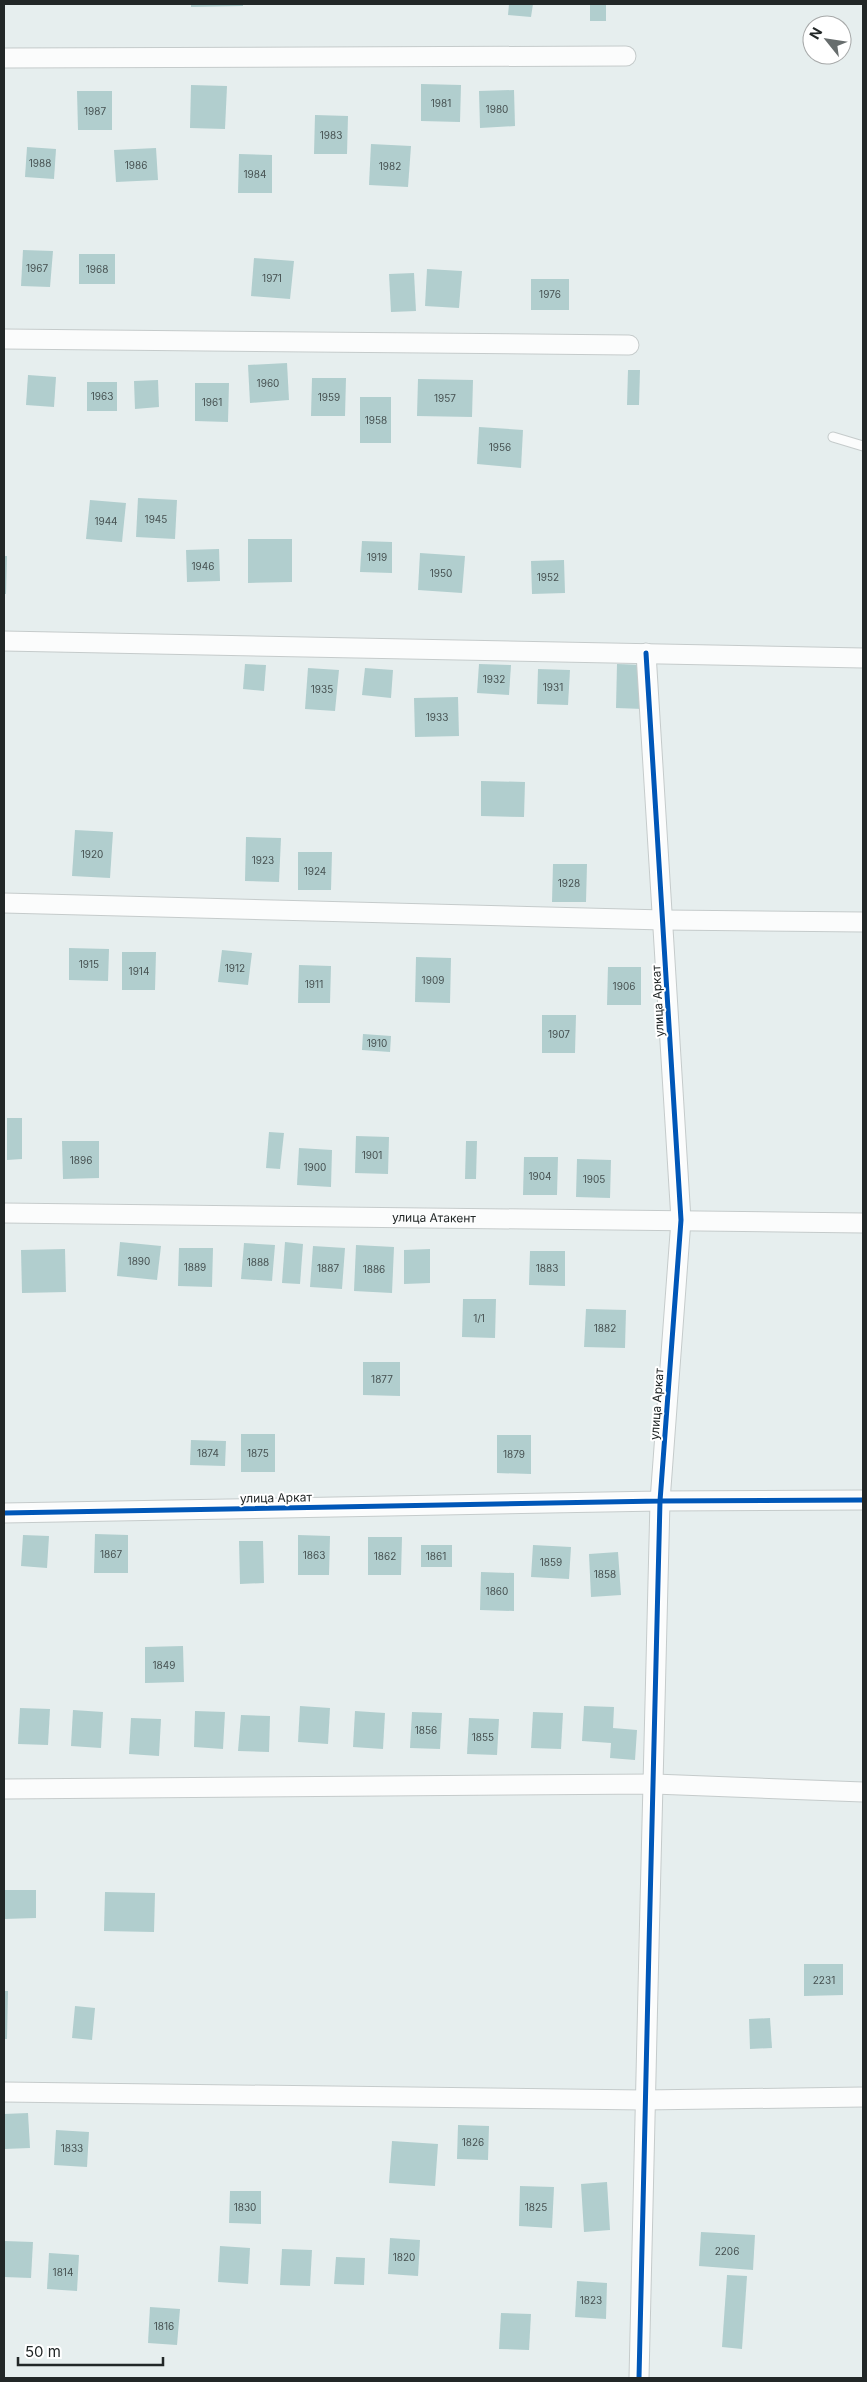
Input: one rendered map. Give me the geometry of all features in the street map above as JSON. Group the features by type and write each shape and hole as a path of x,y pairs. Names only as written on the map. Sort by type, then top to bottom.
{"street":[{"path":"4,58 626,56"},
{"path":"4,339 629,345"},
{"path":"4,641 863,658"},
{"name":"улица Аркат","path":"4,1513 660,1501 681,1220 664,920 646,653"},
{"path":"4,903 664,920 863,922"},
{"name":"улица Атакент","path":"4,1213 863,1223"},
{"path":"639,2378 644,2100 654,1784 660,1501 863,1500"},
{"path":"4,1789 654,1784 863,1792"},
{"path":"4,2092 644,2100 863,2097"}],"lane":[{"path":"833,437 863,446"}],"building":[{"path":"191,4 243,4 243,6 191,7"},
{"path":"509,4 533,4 531,17 508,15"},
{"path":"590,4 606,4 606,21 590,21"},
{"path":"421,84 461,85 460,122 421,121"},
{"path":"191,85 227,86 225,129 190,128"},
{"path":"514,90 515,126 480,128 479,91"},
{"path":"77,91 112,91 112,130 78,130"},
{"path":"315,115 348,116 347,154 314,154"},
{"path":"371,144 411,146 408,187 369,185"},
{"path":"27,147 56,149 54,179 25,177"},
{"path":"156,148 158,180 116,182 114,150"},
{"path":"239,154 272,155 272,193 238,193"},
{"path":"23,250 53,251 50,287 21,286"},
{"path":"79,254 115,254 115,284 79,284"},
{"path":"254,258 294,261 290,299 251,296"},
{"path":"427,269 462,271 459,308 425,306"},
{"path":"414,273 416,311 391,312 389,274"},
{"path":"531,279 569,279 569,310 531,310"},
{"path":"287,363 289,400 250,403 248,365"},
{"path":"628,370 640,370 639,405 627,405"},
{"path":"28,375 56,377 54,407 26,405"},
{"path":"312,378 346,378 345,416 311,416"},
{"path":"418,379 473,380 472,417 417,416"},
{"path":"158,380 159,407 135,409 134,381"},
{"path":"87,382 117,382 117,411 87,411"},
{"path":"195,383 229,383 228,422 195,421"},
{"path":"360,397 391,397 391,443 360,443"},
{"path":"479,427 523,430 521,468 477,464"},
{"path":"138,498 177,500 175,539 136,537"},
{"path":"90,500 126,503 122,542 86,539"},
{"path":"248,539 292,539 292,582 248,583"},
{"path":"362,541 392,542 392,573 360,572"},
{"path":"219,549 220,581 187,582 186,550"},
{"path":"420,553 465,556 462,593 418,590"},
{"path":"4,556 7,556 6,594 4,594"},
{"path":"564,560 565,593 532,594 531,561"},
{"path":"245,664 266,665 264,691 243,689"},
{"path":"479,664 511,665 509,695 477,693"},
{"path":"617,664 644,665 643,709 616,708"},
{"path":"308,668 339,670 335,711 305,709"},
{"path":"365,668 393,670 391,698 362,695"},
{"path":"538,669 570,670 568,705 537,704"},
{"path":"458,697 459,736 415,737 414,698"},
{"path":"481,781 525,782 524,817 481,816"},
{"path":"75,830 113,832 110,878 72,876"},
{"path":"246,837 281,838 279,882 245,881"},
{"path":"298,852 332,852 331,890 298,890"},
{"path":"553,864 587,864 586,902 552,902"},
{"path":"69,948 109,949 108,981 69,980"},
{"path":"222,950 252,953 248,985 218,982"},
{"path":"122,952 156,952 155,990 122,990"},
{"path":"416,957 451,958 450,1003 415,1002"},
{"path":"299,965 331,966 330,1003 298,1003"},
{"path":"608,967 641,967 641,1005 607,1005"},
{"path":"542,1015 576,1015 575,1053 542,1053"},
{"path":"363,1034 391,1036 390,1052 362,1050"},
{"path":"7,1118 22,1118 22,1159 7,1160"},
{"path":"269,1132 284,1133 280,1169 266,1168"},
{"path":"356,1136 389,1137 388,1174 355,1173"},
{"path":"62,1141 99,1141 99,1178 63,1179"},
{"path":"466,1141 477,1141 476,1179 465,1179"},
{"path":"299,1148 332,1150 331,1187 297,1185"},
{"path":"524,1157 558,1157 557,1195 523,1195"},
{"path":"577,1159 611,1160 610,1198 576,1197"},
{"path":"120,1242 161,1246 157,1280 117,1276"},
{"path":"285,1242 303,1244 300,1284 282,1283"},
{"path":"244,1243 275,1245 272,1281 241,1279"},
{"path":"356,1245 394,1247 392,1293 354,1291"},
{"path":"313,1246 345,1248 342,1289 310,1287"},
{"path":"179,1248 213,1248 212,1287 178,1286"},
{"path":"65,1249 66,1292 22,1293 21,1250"},
{"path":"430,1249 430,1283 404,1284 404,1250"},
{"path":"530,1251 565,1251 565,1286 529,1285"},
{"path":"463,1299 496,1299 495,1338 462,1337"},
{"path":"586,1309 626,1310 625,1348 584,1347"},
{"path":"363,1362 400,1362 400,1396 363,1395"},
{"path":"241,1434 275,1434 275,1472 241,1472"},
{"path":"497,1435 531,1435 531,1474 497,1473"},
{"path":"191,1440 226,1441 225,1466 190,1465"},
{"path":"95,1534 128,1535 128,1573 94,1573"},
{"path":"23,1535 49,1536 47,1568 21,1566"},
{"path":"298,1535 330,1536 329,1575 298,1575"},
{"path":"368,1537 402,1537 401,1575 368,1575"},
{"path":"239,1541 263,1541 264,1583 240,1584"},
{"path":"421,1545 452,1545 452,1567 421,1567"},
{"path":"533,1545 571,1547 569,1579 531,1577"},
{"path":"618,1552 621,1595 591,1597 589,1554"},
{"path":"481,1572 514,1573 514,1611 480,1610"},
{"path":"183,1646 184,1682 145,1683 145,1647"},
{"path":"300,1706 330,1708 328,1744 298,1742"},
{"path":"584,1706 614,1707 613,1728 637,1730 635,1760 610,1758 611,1743 582,1741"},
{"path":"20,1708 50,1709 48,1745 18,1744"},
{"path":"73,1710 103,1712 101,1748 71,1746"},
{"path":"195,1711 225,1712 223,1749 194,1747"},
{"path":"355,1711 385,1713 383,1749 353,1747"},
{"path":"412,1712 442,1713 440,1749 410,1748"},
{"path":"533,1712 563,1713 561,1749 531,1748"},
{"path":"241,1715 270,1716 269,1752 238,1751"},
{"path":"131,1718 161,1719 159,1756 129,1754"},
{"path":"469,1718 499,1719 497,1755 467,1754"},
{"path":"4,1890 36,1890 36,1918 4,1919"},
{"path":"105,1892 155,1893 154,1932 104,1931"},
{"path":"804,1964 843,1964 843,1995 804,1996"},
{"path":"4,1991 8,1991 7,2039 4,2039"},
{"path":"75,2006 95,2008 92,2040 72,2038"},
{"path":"770,2018 772,2048 750,2049 749,2019"},
{"path":"28,2113 30,2148 4,2149 4,2114"},
{"path":"458,2125 489,2126 488,2160 457,2159"},
{"path":"56,2130 89,2132 87,2167 54,2165"},
{"path":"392,2141 438,2144 435,2186 389,2183"},
{"path":"607,2182 610,2230 584,2232 581,2184"},
{"path":"520,2186 554,2187 552,2228 519,2226"},
{"path":"230,2191 261,2191 261,2224 229,2223"},
{"path":"701,2232 755,2235 753,2270 699,2266"},
{"path":"390,2238 420,2240 418,2276 388,2274"},
{"path":"4,2241 33,2242 31,2278 4,2277"},
{"path":"220,2246 250,2248 248,2284 218,2282"},
{"path":"282,2249 312,2250 310,2286 280,2285"},
{"path":"49,2253 79,2255 77,2291 47,2289"},
{"path":"336,2257 365,2258 364,2285 334,2284"},
{"path":"727,2275 747,2276 742,2349 722,2347"},
{"path":"577,2281 607,2283 606,2319 575,2317"},
{"path":"150,2307 180,2309 177,2345 148,2343"},
{"path":"501,2313 531,2314 529,2350 499,2349"}],"cycle path":[{"path":"4,1513 660,1501 681,1220 646,653"},
{"path":"639,2378 660,1501 863,1500"}]}
